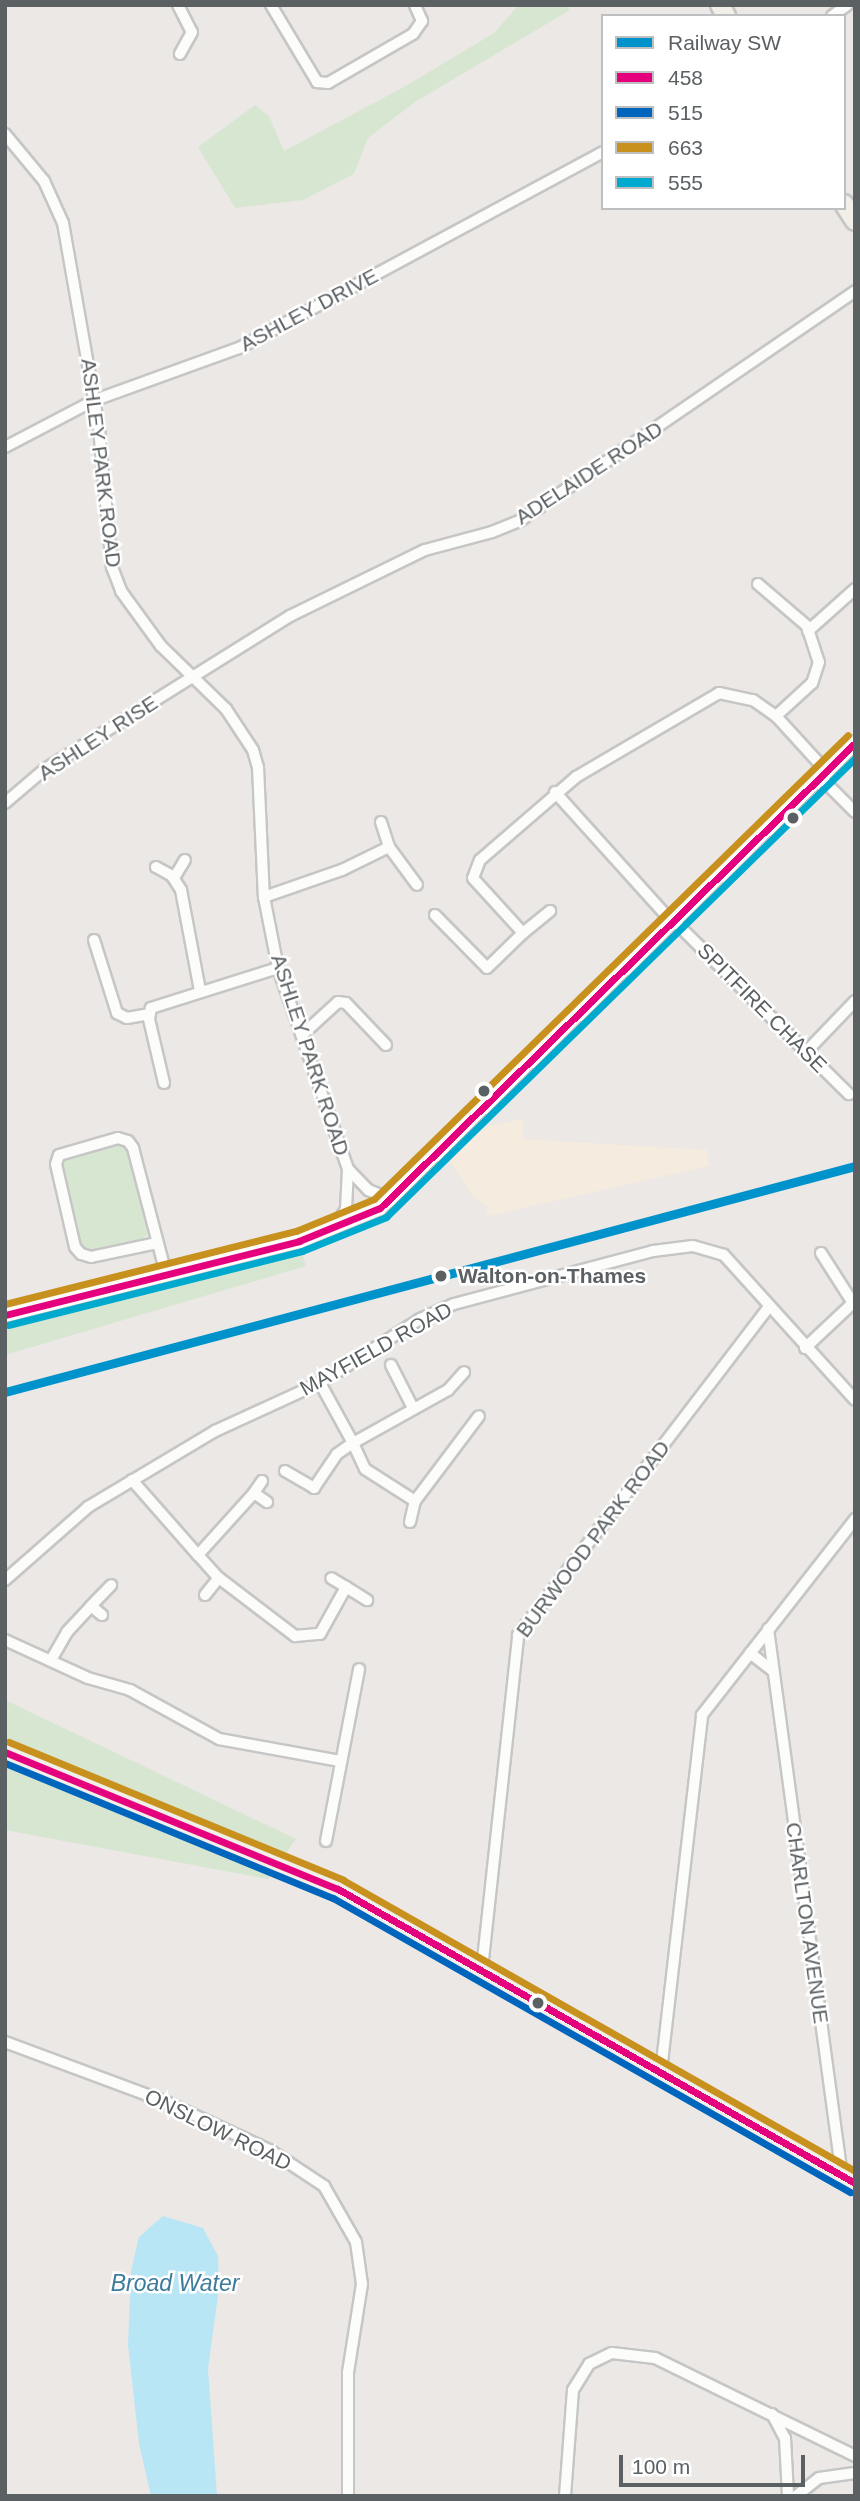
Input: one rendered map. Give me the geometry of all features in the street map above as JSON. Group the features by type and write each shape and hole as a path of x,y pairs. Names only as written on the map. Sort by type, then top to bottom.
{"main road":[{"path":"5,1752 282,1863 338,1889 848,2180"}],"street":[{"path":"178,5 192,32 180,54"},
{"path":"271,5 317,82 328,83 413,34 422,21 415,5"},
{"name":"ASHLEY PARK ROAD","path":"5,134 56,201 73,265 95,400 112,567 121,591 162,646 226,709 253,750 258,767 264,897 278,968 348,1169 346,1209 334,1229"},
{"name":"ASHLEY DRIVE","path":"5,447 95,400 239,348 601,153"},
{"name":"ADELAIDE ROAD","path":"193,677 290,616 385,568 425,550 492,532 521,520 855,291"},
{"path":"758,584 808,631 818,672 776,716"},
{"path":"808,631 855,589"},
{"name":"ASHLEY RISE","path":"5,803 45,769 193,677"},
{"path":"523,933 477,885 473,878 475,866 555,792 672,716 719,693 753,700 776,716 855,812"},
{"path":"5,1315 334,1229 392,1199 855,743"},
{"name":"SPITFIRE CHASE","path":"555,792 674,922 849,1094"},
{"path":"381,822 389,847 417,885"},
{"path":"264,897 342,870 389,847"},
{"path":"174,878 185,860"},
{"path":"156,867 174,878 181,890 200,991"},
{"path":"435,915 487,968 550,911"},
{"path":"94,940 117,1013 127,1018 150,1014"},
{"path":"164,1083 151,1008 278,968"},
{"path":"806,1052 855,1001"},
{"path":"303,1034 338,1002 346,1003 386,1045"},
{"path":"157,1243 91,1257 81,1254 75,1247 56,1164 59,1156 118,1138 128,1141 166,1274"},
{"name":"ASHLEY PARK ROAD","path":"348,1169 368,1190 392,1199"},
{"name":"MAYFIELD ROAD","path":"5,1580 88,1507 215,1431 320,1383 420,1320 454,1304 653,1251 693,1246 715,1251 744,1275 768,1308 855,1400"},
{"path":"805,1348 854,1302 821,1253"},
{"name":"BURWOOD PARK ROAD","path":"482,1969 518,1635 768,1308"},
{"path":"391,1365 413,1408"},
{"path":"285,1471 314,1488 337,1454 448,1390 464,1372"},
{"path":"320,1383 365,1468 415,1501"},
{"path":"410,1522 415,1501 479,1416"},
{"path":"132,1480 219,1578 295,1636 309,1638 320,1634 346,1587"},
{"path":"198,1555 262,1481"},
{"path":"254,1493 267,1502"},
{"path":"661,2071 697,1730 702,1715 855,1518"},
{"path":"205,1595 219,1578"},
{"path":"331,1578 368,1600"},
{"path":"51,1660 67,1632 111,1585"},
{"path":"91,1606 102,1615"},
{"name":"CHARLTON AVENUE","path":"768,1629 848,2180"},
{"path":"5,1640 88,1678 130,1690 219,1739 340,1761"},
{"path":"750,1653 772,1671"},
{"path":"326,1841 359,1669"},
{"name":"ONSLOW ROAD","path":"5,2042 164,2101 271,2151 324,2186 356,2242 362,2284 348,2372 348,2496"},
{"path":"565,2496 573,2390 578,2377 598,2357 627,2352 655,2358 771,2412 855,2456"},
{"path":"771,2412 785,2438 788,2496"},
{"path":"796,2496 819,2478 855,2473"}],"shaded area":[{"path":"523,1119 523,1139 708,1150 709,1166 488,1216 486,1205 474,1198 447,1157 486,1126"}],"green space":[{"path":"519,5 566,5 570,10 415,102 368,138 354,174 303,200 235,208 198,147 255,105 269,116 284,151 404,87 494,33"},
{"path":"120,1143 126,1145 148,1233 143,1239 91,1254 78,1243 61,1159"},
{"path":"302,1253 306,1266 5,1355 5,1326"},
{"path":"5,1700 296,1839 268,1879 5,1830"}],"water":[{"name":"Broad Water","path":"163,2216 203,2228 218,2256 219,2288 208,2369 217,2496 151,2496 139,2443 128,2345 131,2271 139,2237"}],"rail line":[{"name":"SW","path":"5,1392 855,1166"}],"transit line":[{"name":"663","path":"5,1304 296,1231 374,1199 848,735"},
{"name":"458","path":"5,1315 299,1241 380,1208 855,743"},
{"name":"555","path":"8,1325 302,1251 386,1217 855,758"},
{"name":"663","path":"9,1742 343,1880 855,2171"},
{"name":"458","path":"5,1752 338,1889 855,2183"},
{"name":"515","path":"5,1763 333,1898 850,2192"}],"place":[{"name":"Walton-on-Thames","path":"441,1276"}]}
